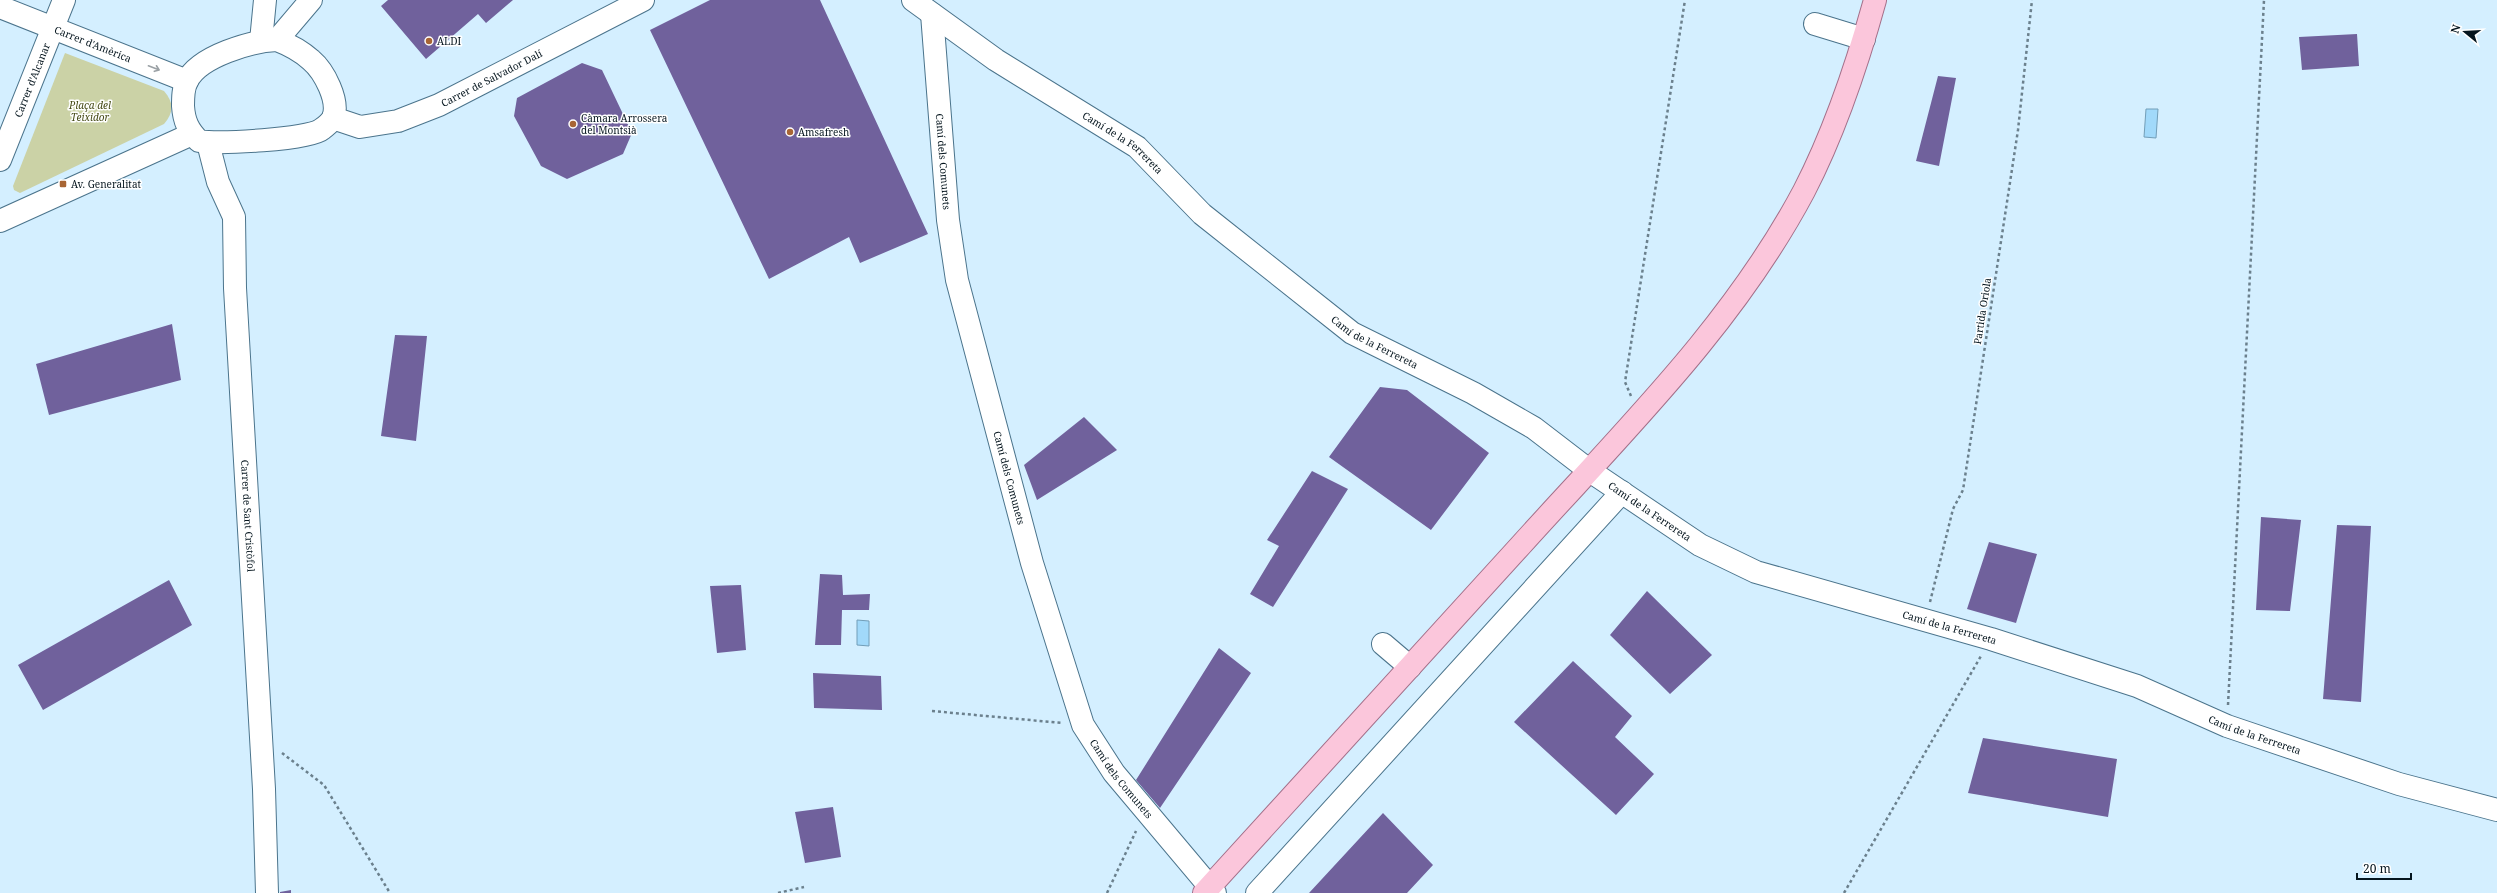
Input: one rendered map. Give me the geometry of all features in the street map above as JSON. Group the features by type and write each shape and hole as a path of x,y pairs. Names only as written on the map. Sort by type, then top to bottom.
{"main road":[{"path":"1210,891 1410,667 1590,471 1721,320 1776,238 1804,190 1828,137 1864,39 1875,0"}],"street":[{"name":"Carrer d'Alcanar","path":"0,160 64,0"},
{"path":"265,0 269,41"},
{"path":"200,139 184,120 184,92 187,81 197,69 208,60 269,41 311,0"},
{"name":"Carrer de Salvador Dalí","path":"333,118 360,127 398,121 439,105 643,0"},
{"name":"Camí de la Ferrereta","path":"913,0 996,60 1137,146 1202,214 1352,333 1474,393 1534,428 1590,471 1700,545 1756,572 1991,639 2137,686 2227,726 2399,784 2497,810"},
{"name":"Carrer d'Amèrica","path":"0,7 187,81"},
{"name":"Camí dels Comunets","path":"932,14 948,220 957,280 1032,563 1082,725 1114,773 1210,891"},
{"path":"1814,24 1864,39"},
{"path":"0,221 200,139 301,136 322,130 333,118 334,100 325,79 312,61 290,45 269,41"},
{"name":"Carrer de Sant Cristòfol","path":"200,139 234,217 235,288 262,737 267,893"},
{"path":"1257,893 1622,492"},
{"path":"1383,644 1410,667"}],"path":[{"path":"1644,410 1633,400 1625,382 1685,0"},
{"name":"Partida Oriola","path":"1925,620 1952,509 1963,490 2018,130 2032,0"},
{"path":"2227,726 2264,0"},
{"path":"1844,893 1991,639"},
{"path":"932,711 1082,725"},
{"path":"262,737 324,785 390,893"},
{"path":"1107,893 1145,810"},
{"path":"778,893 804,886"}],"green space":[{"name":"Plaça del Teixidor","path":"65,53 164,91 170,100 172,108 170,115 164,124 20,193 14,190 13,186"}],"water":[{"path":"2146,109 2158,109 2156,138 2144,137"},
{"path":"857,620 869,621 869,646 857,645"}],"building":[{"name":"ALDI","path":"388,0 513,0 486,23 478,14 426,59 381,6"},
{"name":"Amsafresh","path":"710,0 820,0 928,234 860,263 849,237 769,279 650,30"},
{"path":"2357,34 2359,66 2302,70 2299,37"},
{"name":"Càmara Arrossera del Montsià","path":"582,63 602,70 632,133 623,154 567,179 541,166 514,116 517,98"},
{"path":"1938,76 1956,78 1939,166 1916,161"},
{"path":"172,324 181,380 49,415 36,364"},
{"path":"395,335 427,336 416,441 381,436"},
{"path":"1380,387 1407,390 1489,453 1431,530 1329,457"},
{"path":"1084,417 1117,450 1037,500 1024,465"},
{"path":"1312,471 1348,489 1273,607 1250,594 1279,546 1267,540"},
{"path":"2261,517 2301,520 2290,611 2256,610"},
{"path":"2337,525 2371,526 2361,702 2323,699"},
{"path":"1989,542 2037,554 2016,623 1967,609"},
{"path":"820,574 842,575 843,595 870,594 869,610 842,610 841,645 815,645"},
{"path":"169,580 192,625 43,710 18,665"},
{"path":"741,585 746,650 717,653 710,586"},
{"path":"1647,591 1712,655 1670,694 1610,635"},
{"path":"1219,648 1251,673 1160,808 1136,780"},
{"path":"1573,661 1632,716 1615,737 1654,774 1616,815 1514,722"},
{"path":"813,673 881,676 882,710 814,708"},
{"path":"1983,738 2117,759 2108,817 1968,793"},
{"path":"833,807 841,857 805,863 795,812"},
{"path":"1383,813 1433,865 1407,893 1309,893"},
{"path":"291,890 291,893 280,893 280,892"}],"place":[{"name":"ALDI","path":"429,41"},
{"name":"Càmara Arrossera del Montsià","path":"573,124"},
{"name":"Amsafresh","path":"790,132"},
{"name":"Av. Generalitat","path":"63,184"}]}
